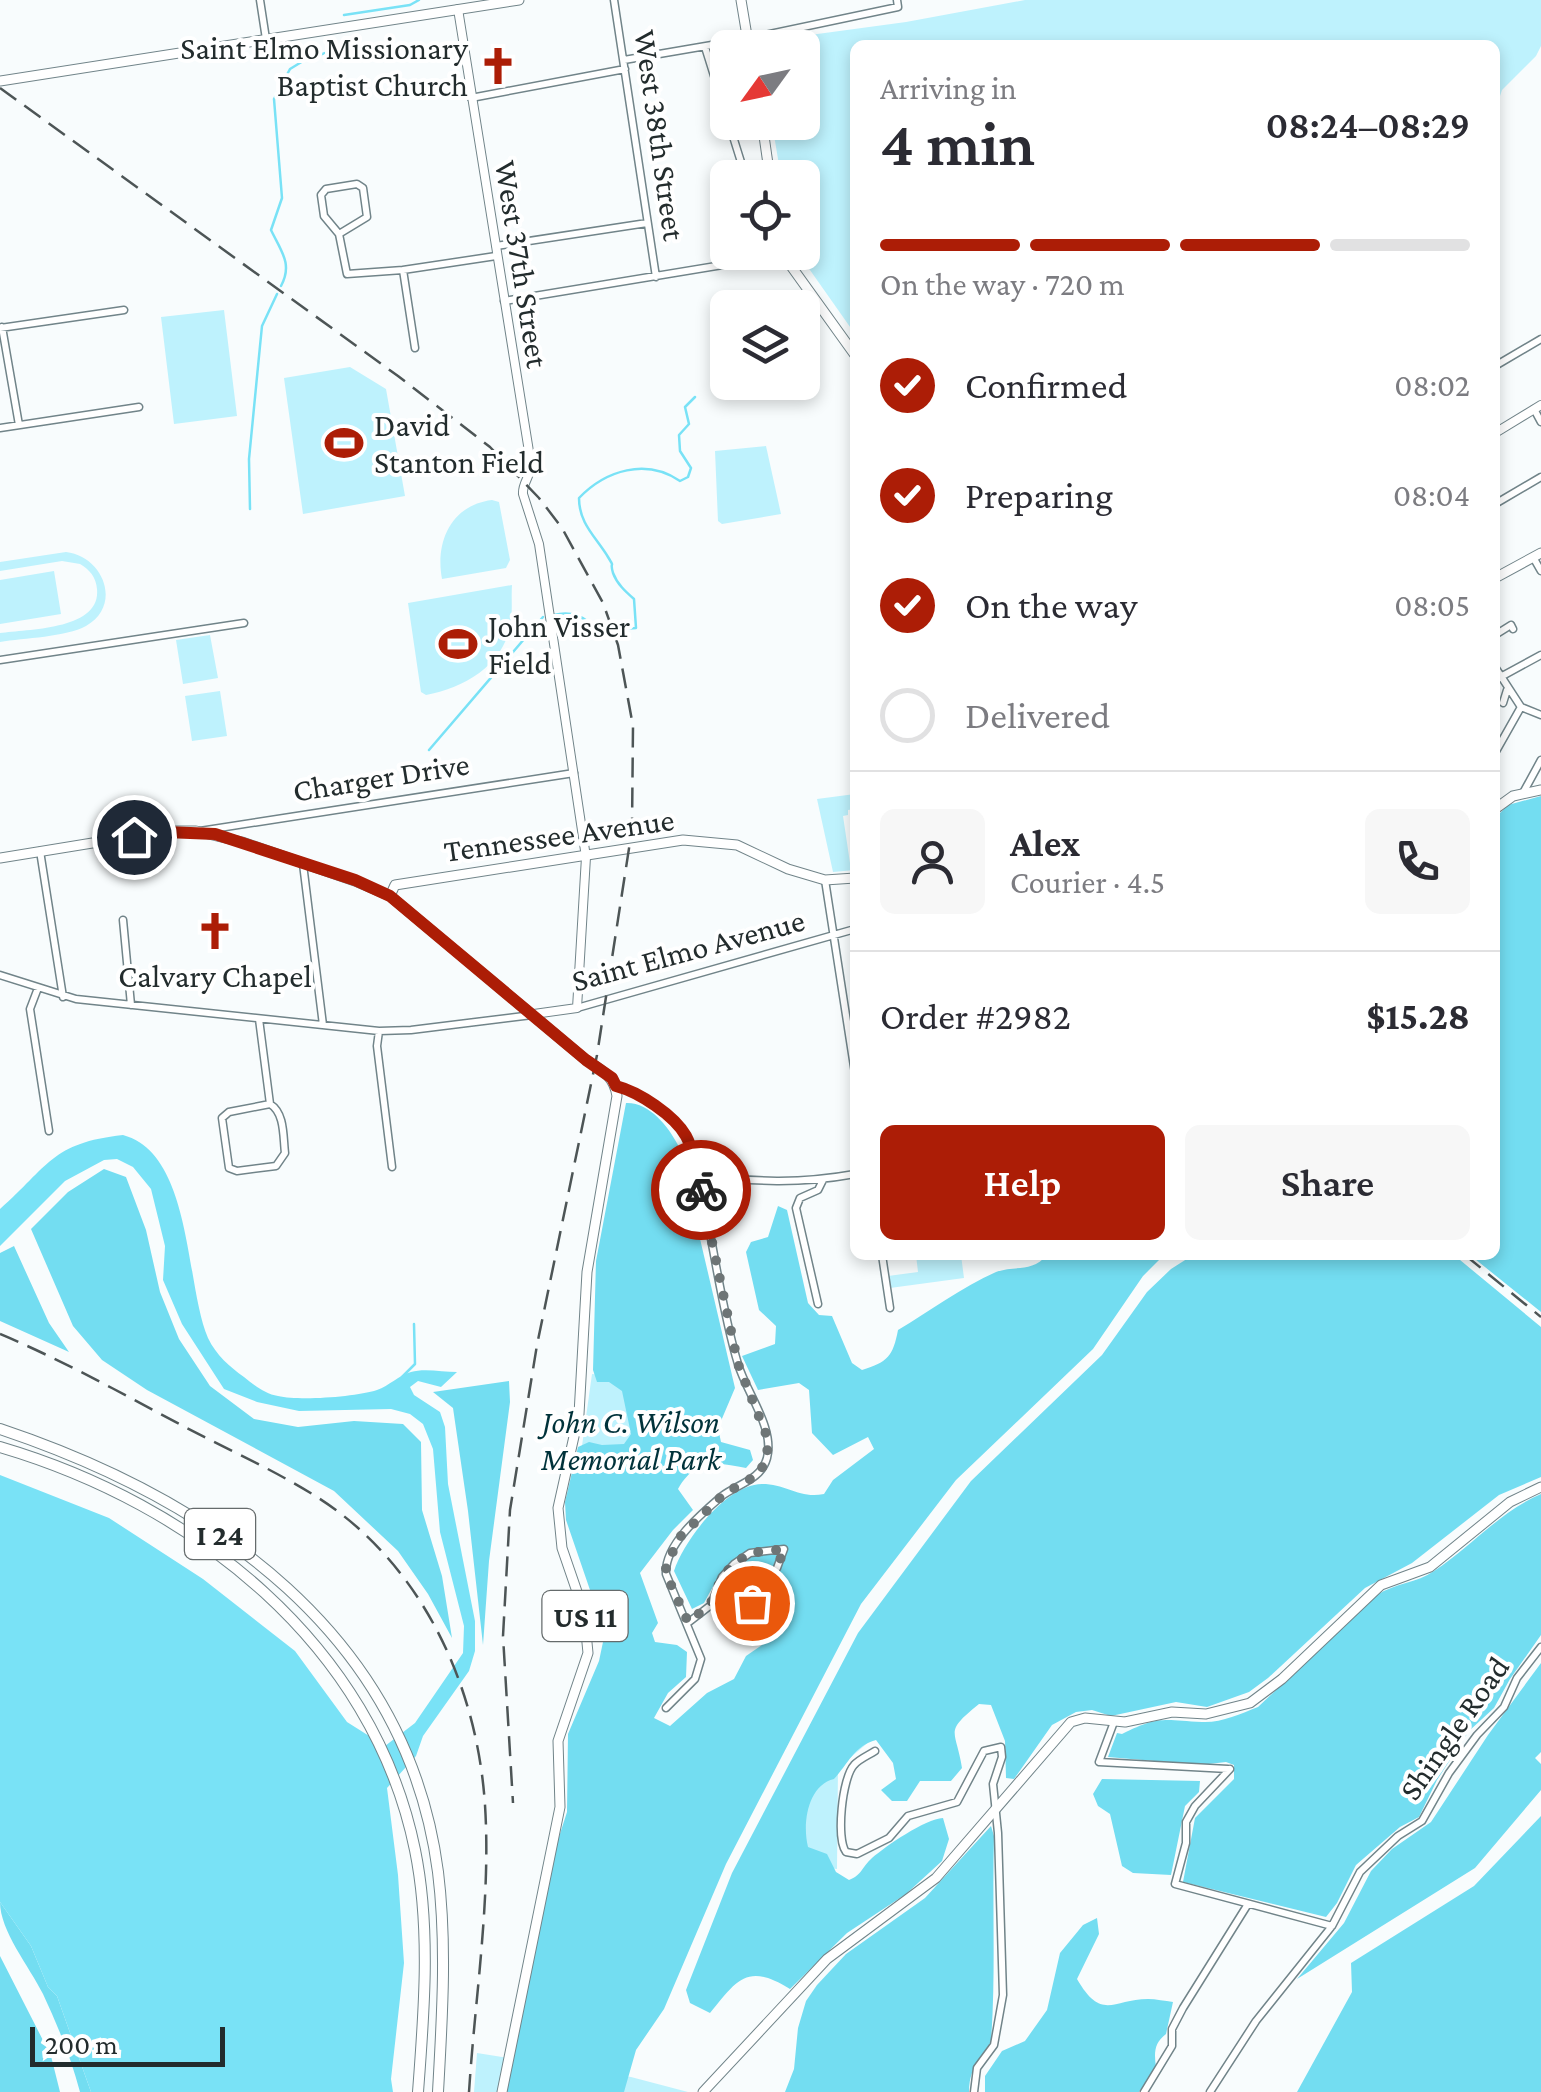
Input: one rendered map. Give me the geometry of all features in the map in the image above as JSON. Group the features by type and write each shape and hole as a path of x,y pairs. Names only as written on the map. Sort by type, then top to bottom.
{"highway":[{"name":"I 24","path":"0,1429 122,1476 173,1502 283,1582 356,1663 386,1712 414,1772 433,1845 442,1930 438,2092"},
{"name":"I 24","path":"0,1447 110,1489 204,1544 281,1606 317,1644 345,1682 373,1728 398,1787 416,1853 424,2002 418,2092"}],"main road":[{"path":"0,81 457,5 519,0"},
{"path":"741,0 746,30"},
{"path":"794,270 850,348"},
{"path":"1500,575 1537,555"},
{"path":"1500,805 1522,793 1541,790"},
{"path":"0,858 166,832 196,832 242,842 355,880 390,896 612,1078 616,1086"},
{"name":"Tennessee Avenue","path":"390,896 395,885 683,840 737,846 788,869 825,880 850,878"},
{"name":"US 11","path":"502,2092 560,1807 558,1742 588,1653 584,1612 562,1548 558,1508 579,1414 587,1272 618,1096 616,1086"},
{"path":"703,2092 827,1959 924,1889 1071,1722 1085,1718 1114,1722 1172,1712 1219,1712 1257,1699 1381,1585 1430,1567 1510,1502 1541,1488"}],"street":[{"path":"260,0 266,39"},
{"name":"West 38th Street","path":"614,0 656,277"},
{"path":"798,30 897,4"},
{"name":"West 37th Street","path":"457,5 531,464 522,487 538,544 586,856 577,1008"},
{"path":"705,47 740,160"},
{"path":"624,60 710,47"},
{"path":"470,98 625,70"},
{"path":"339,234 367,217 363,188 356,184 326,189 322,195 324,216 339,234 347,274 404,270 647,222"},
{"path":"503,302 710,267"},
{"path":"404,270 415,348"},
{"path":"19,424 1,328 124,310"},
{"path":"1500,363 1541,339"},
{"path":"0,428 138,407"},
{"path":"1500,429 1538,407 1541,422"},
{"path":"1500,501 1541,477"},
{"path":"1537,555 1541,571"},
{"path":"0,660 244,622"},
{"path":"1500,631 1511,625 1514,629"},
{"path":"1500,677 1541,654"},
{"path":"1500,680 1521,707 1540,713"},
{"path":"1503,704 1507,689"},
{"path":"1500,744 1521,707"},
{"path":"1522,793 1541,760"},
{"name":"Charger Drive","path":"196,832 574,773"},
{"path":"40,852 63,997"},
{"path":"303,864 323,1025"},
{"path":"825,880 850,1017"},
{"path":"123,920 131,1005"},
{"name":"Saint Elmo Avenue","path":"0,975 63,997 378,1031 577,1008 850,931"},
{"path":"38,988 30,1009 49,1131"},
{"path":"259,1019 270,1104 280,1117 285,1153 276,1166 237,1171 229,1168 222,1118 229,1112 270,1104"},
{"path":"378,1031 392,1167"},
{"path":"616,1086 656,1107 686,1137 738,1364 768,1439 767,1457 759,1474 724,1494 681,1536 666,1565 666,1574 702,1659 700,1670 666,1708"},
{"path":"698,1176 740,1182 824,1180 850,1175"},
{"path":"818,1304 796,1208 800,1198 818,1190 824,1180"},
{"path":"883,1260 890,1308"},
{"path":"688,1622 710,1605 722,1577 734,1564 750,1553 784,1549 777,1568 752,1603"},
{"name":"Shingle Road","path":"1210,2092 1256,2021 1332,1926 1360,1872 1398,1836 1422,1821 1449,1773 1476,1735 1504,1707 1517,1678 1541,1647"},
{"path":"1114,1722 1099,1762 1230,1769 1195,1806 1186,1822 1186,1843 1174,1884 1332,1926"},
{"path":"875,1751 854,1765 846,1782 840,1839 846,1852 858,1854 889,1838 908,1816 957,1802 984,1750 1001,1747 1002,1757 993,1784 1003,1995 994,2045 977,2068 974,2092"},
{"path":"1144,2092 1172,2046 1172,2029 1183,2008 1248,1904"}],"green space":[{"path":"1025,0 1541,0 1541,46 1500,96 1500,40 850,40 850,327 810,270 820,270 820,160 778,160 775,140 820,140 820,34"},
{"path":"224,310 237,416 174,424 161,317"},
{"name":"David Stanton Field","path":"350,367 386,389 405,496 303,514 284,378"},
{"path":"766,446 781,514 722,524 718,521 715,451"},
{"path":"492,500 499,502 510,560 506,568 442,579 441,552 449,528 466,509"},
{"path":"66,552 90,562 104,583 104,606 97,617 68,633 0,642 0,633 60,625 87,613 95,602 97,589 90,571 80,564 62,561 0,571 0,562"},
{"path":"54,571 61,614 0,624 0,580"},
{"name":"John Visser Field","path":"512,585 510,626 490,664 454,687 426,695 421,692 408,603"},
{"path":"210,635 218,678 183,684 176,640"},
{"path":"220,691 227,736 192,741 185,696"},
{"path":"850,795 850,810 843,816 850,870 833,872 817,799"},
{"path":"1541,796 1541,1312 1476,1260 1500,1260 1500,813 1508,805"},
{"name":"John C. Wilson Memorial Park","path":"626,1103 642,1106 663,1123 678,1145 735,1388 718,1428 721,1442 750,1450 753,1460 746,1468 707,1465 685,1479 678,1489 693,1510 640,1573 658,1623 652,1633 655,1642 677,1645 687,1652 686,1677 668,1693 654,1718 670,1726 707,1693 734,1679 746,1656 762,1645 765,1627 761,1611 716,1581 704,1603 692,1609 674,1571 697,1530 721,1503 749,1486 762,1484 807,1495 824,1494 833,1480 874,1449 868,1437 833,1455 812,1433 809,1390 799,1383 758,1390 742,1356 775,1344 776,1326 759,1310 746,1252 751,1242 768,1237 778,1206 787,1210 808,1303 819,1315 832,1316 852,1363 862,1370 888,1357 898,1330 996,1272 1042,1260 1159,1260 1143,1276 1093,1349 956,1480 861,1604 726,1864 664,2009 636,2050 624,2092 507,2092 549,1868 567,1812 568,1734 599,1661 603,1642 602,1625 566,1520 565,1502 578,1447 589,1442 624,1444 631,1434 622,1391 609,1382 597,1382 593,1370 596,1261"},
{"path":"104,1169 126,1177 146,1230 160,1292 179,1339 210,1386 254,1419 298,1427 354,1421 403,1424 421,1442 422,1510 442,1576 452,1638 398,1551 334,1491 147,1390 102,1360 73,1326 31,1229 68,1192"},
{"path":"14,1246 49,1323 69,1352 0,1321 0,1253"},
{"path":"917,1260 962,1260 964,1278 890,1288 888,1276 918,1272"},
{"path":"1185,1260 1460,1260 1541,1327 1541,1477 1499,1495 1412,1563 1365,1588 1249,1692 1207,1707 1176,1702 1111,1716 1092,1710 1076,1712 1052,1725 1014,1779 1006,1778 1005,1741 991,1705 979,1704 956,1727 962,1768 951,1781 920,1781 907,1801 892,1801 881,1790 896,1779 893,1763 876,1740 862,1747 813,1797 806,1827 808,1847 827,1854 836,1872 849,1880 896,1840 943,1818 949,1839 942,1861 906,1894 847,1933 790,1989 753,1976 736,1984 710,2013 690,2003 686,1990 732,1873 858,1633 971,1481 1102,1355 1147,1292"},
{"name":"John C. Wilson Memorial Park","path":"592,1374 625,1377 691,1461 581,1453"},
{"path":"509,1381 510,1402 489,1561 483,1645 453,1408 433,1392"},
{"path":"1541,1494 1541,1635 1494,1708 1469,1731 1437,1780 1419,1817 1400,1827 1356,1865 1326,1917 1183,1882 1195,1818 1234,1779 1234,1765 1108,1757 1117,1733 1162,1720 1216,1721 1258,1707 1377,1595 1434,1571 1512,1510"},
{"path":"1541,1663 1541,1752 1535,1758 1541,1764 1541,1790 1475,1868 1297,1979 1344,1923 1371,1871 1392,1849 1431,1822"},
{"path":"877,1735 838,1768 837,1869 801,1865 812,1760"},
{"path":"1102,1779 1200,1781 1199,1792 1185,1806 1171,1875 1133,1873 1122,1866 1110,1814 1098,1806 1093,1794"},
{"path":"1541,1816 1541,2092 1297,2092 1352,1992 1351,1963 1474,1886"},
{"path":"991,1826 991,2041 974,2068 969,2092 785,2092 794,2069 798,2028 806,2001 817,1985 846,1954 925,1898"},
{"path":"0,1902 31,1946 48,1987 57,1996 91,2092 80,2092 54,2018 10,1936"},
{"path":"1097,1918 1099,1934 1077,1979 1101,2004 1148,1999 1173,2002 1166,2034 1156,2049 1156,2067 1139,2092 985,2092 985,2076 1002,2051 1025,2041 1047,2010 1060,1953 1083,1925"},
{"path":"0,1956 51,2056 60,2092 0,2092"},
{"path":"477,2053 631,2077 688,2092 474,2092"}],"shaded area":[{"path":"123,1135 146,1147 163,1167 183,1224 208,1338 224,1360 256,1386 278,1396 328,1398 377,1390 416,1371 457,1372 441,1387 418,1381 410,1387 414,1395 440,1412 445,1427 448,1484 475,1621 475,1651 469,1671 423,1736 416,1756 387,1788 404,1963 391,2079 393,2092 91,2092 57,1996 48,1987 31,1946 0,1902 0,1475 109,1518 203,1579 295,1651 347,1722 385,1746 415,1723 463,1653 464,1626 440,1532 433,1449 423,1424 410,1414 391,1409 299,1411 257,1402 224,1389 182,1324 163,1280 165,1246 151,1189 133,1167 117,1159 104,1160 65,1181 0,1246 0,1209 41,1169 80,1144"}],"waterway":[{"path":"344,15 410,5 419,0"},
{"path":"281,286 286,264 271,230 282,198 274,99 290,69 308,58 343,48 346,41"},
{"path":"250,509 249,459 262,326 277,294"},
{"path":"622,629 636,628 634,599 617,581 612,563 585,523 579,498 601,480 627,470 654,470 680,481 688,477 691,468 680,451 679,435 689,424 685,407 695,397"},
{"path":"554,615 578,616 601,630"},
{"path":"429,750 543,617"},
{"path":"402,1377 415,1364 414,1324"}],"railway":[{"path":"0,88 490,447 562,528 603,603 618,645 633,726 632,829 597,1055 537,1345 510,1510 503,1636 513,1803"},
{"path":"1471,1260 1541,1317"},
{"path":"0,1334 317,1497 354,1524 414,1592 456,1672 480,1760 485,1805 484,1913 469,2092"}],"way so far":[{"path":"701,1190 738,1364 768,1439 767,1457 759,1474 724,1494 681,1536 666,1565 666,1574 688,1622 710,1605 722,1577 734,1564 750,1553 784,1549 777,1568 752,1603"}],"place":[{"name":"Saint Elmo Missionary Baptist Church","path":"498,66"},
{"name":"David Stanton Field","path":"344,443"},
{"name":"John Visser Field","path":"458,644"},
{"name":"Calvary Chapel","path":"215,931"}],"route":[{"path":"134,837 166,832 215,834 355,880 390,896 605,1072 616,1086 656,1107 677,1125 686,1137 701,1190"}]}
